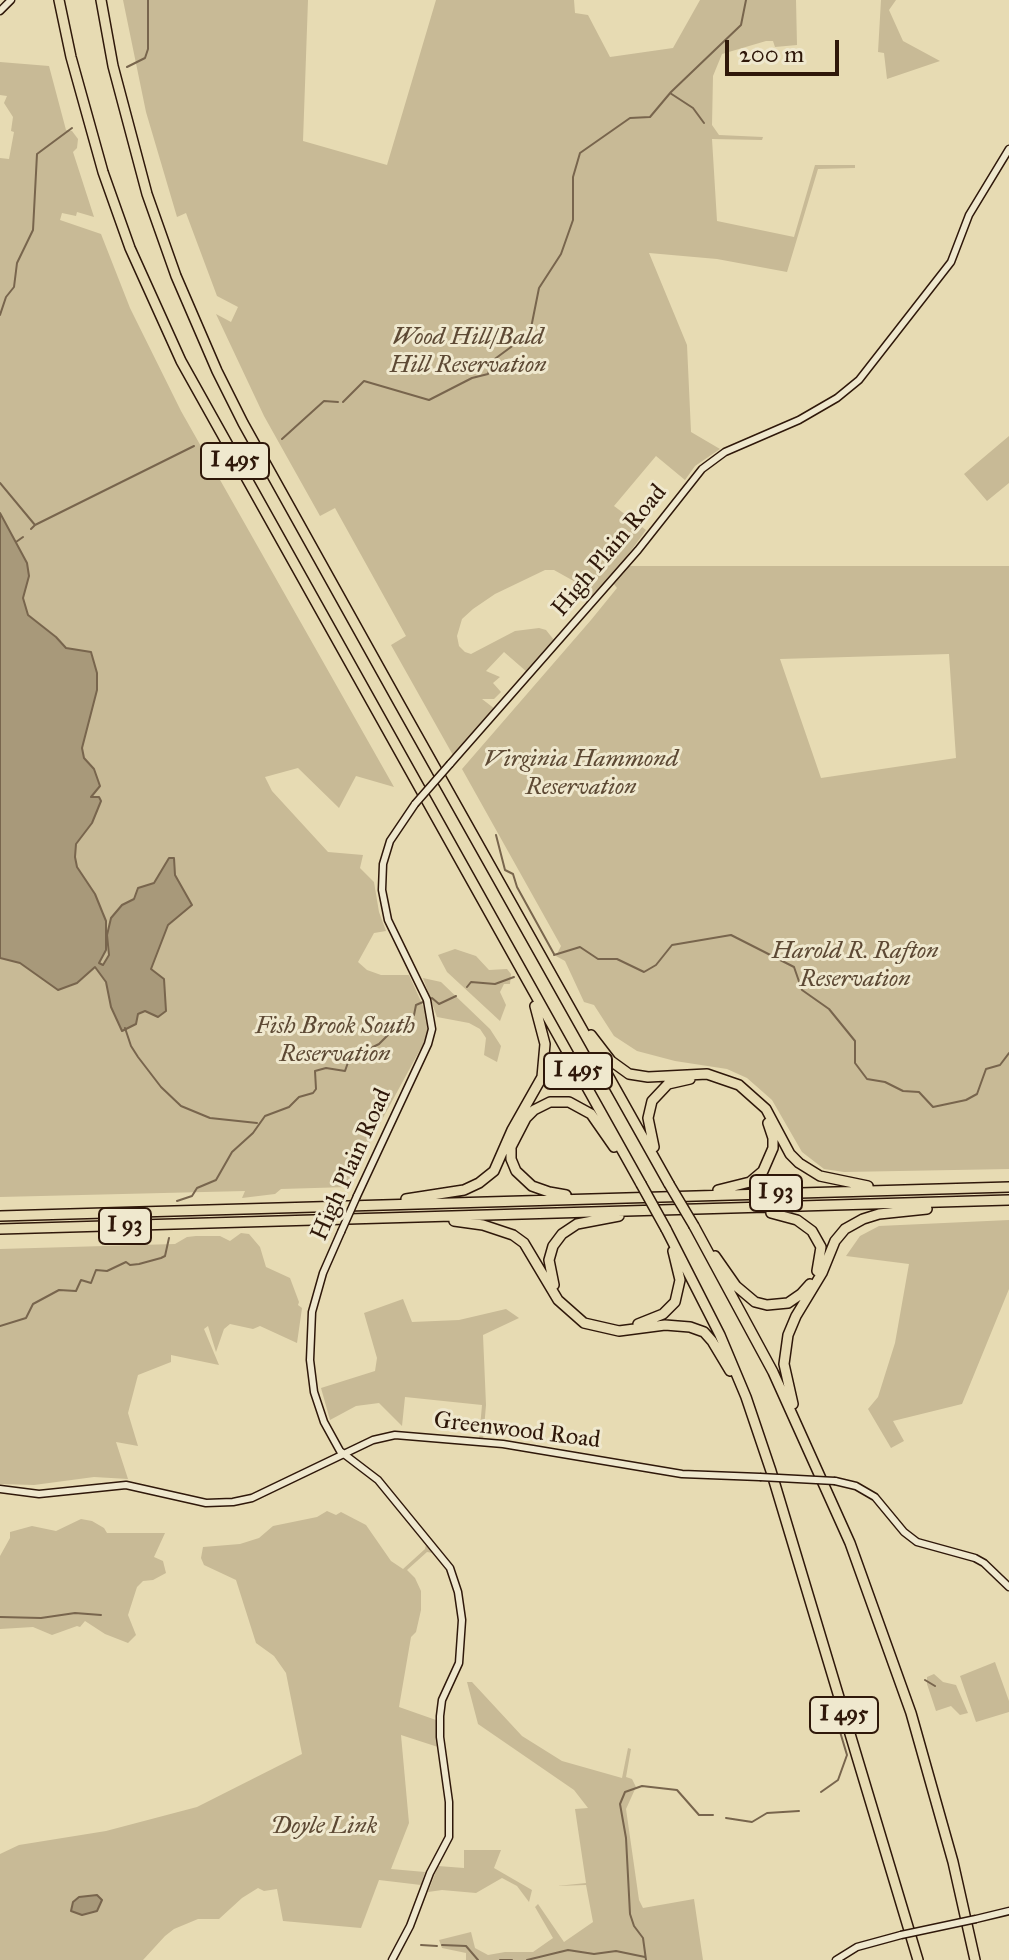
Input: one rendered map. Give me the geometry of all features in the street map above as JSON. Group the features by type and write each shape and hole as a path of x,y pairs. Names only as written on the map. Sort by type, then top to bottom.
{"highway":[{"name":"I 495","path":"59,0 99,158 130,248 160,319 201,401 641,1184 715,1324 746,1397 771,1471 918,1960"},
{"name":"I 495","path":"101,0 113,66 147,194 176,276 217,371 243,423 694,1226 799,1426 850,1543 896,1668 938,1806 975,1960"},
{"path":"356,1201 455,1192 479,1183 494,1171 515,1124 538,1086 545,1055 538,1013 514,959"},
{"path":"570,1007 611,1061 623,1071 648,1077 707,1074 728,1079 749,1092 766,1109 790,1154 809,1171 849,1184 915,1190"},
{"path":"659,1165 648,1118 652,1101 662,1088 677,1081 710,1080 730,1087 751,1101 771,1130 773,1148 768,1164 750,1182 690,1196"},
{"path":"598,1199 549,1192 527,1182 516,1171 511,1159 513,1141 518,1129 534,1110 560,1101 585,1109 641,1184"},
{"name":"I 93","path":"0,1216 356,1201 598,1199 1009,1187"},
{"name":"I 93","path":"0,1229 1009,1200"},
{"path":"799,1426 785,1372 788,1335 840,1235 851,1225 879,1214 993,1201"},
{"path":"694,1226 747,1297 767,1305 788,1303 801,1294 814,1277 822,1254 819,1242 812,1231 797,1220 783,1214 744,1209"},
{"path":"647,1211 577,1224 556,1240 550,1252 550,1275 557,1290 575,1310 601,1323 619,1326 640,1324 668,1311 675,1302 680,1280 666,1229"},
{"path":"411,1218 483,1225 520,1239 533,1255 558,1300 584,1323 619,1331 674,1324 698,1329 712,1341 746,1397"}],"street":[{"path":"0,11 11,0"},
{"name":"High Plain Road","path":"392,1960 449,1837 449,1802 440,1716 442,1700 459,1663 462,1620 450,1568 391,1493 345,1454 324,1422 314,1392 309,1334 317,1291 432,1029 427,1000 388,920 382,890 383,864 390,841 415,804 638,550 702,469 725,452 810,414 859,380 947,268 969,215 1009,149"},
{"name":"Greenwood Road","path":"0,1489 39,1494 126,1485 206,1503 233,1502 252,1498 386,1436 503,1444 682,1474 835,1481 856,1486 875,1497 904,1532 917,1542 975,1558 1009,1587"},
{"path":"836,1960 857,1947 1009,1911"}],"green space":[{"name":"Wood Hill/Bald Hill Reservation","path":"123,0 308,0 303,141 387,165 436,0 574,0 575,13 588,15 610,57 673,48 700,0 796,0 797,45 775,47 773,41 766,41 722,54 713,76 712,125 719,135 763,137 762,140 712,139 717,221 794,237 815,165 855,165 855,168 818,169 787,272 717,259 649,253 687,345 691,432 720,449 695,466 685,480 656,456 614,506 646,530 620,566 587,603 579,584 554,570 545,570 495,594 462,619 457,636 459,646 471,654 515,631 539,628 546,630 554,640 527,672 504,652 486,671 500,677 493,683 501,692 494,699 482,699 495,709 454,757 391,645 406,636 335,508 320,516 264,416 216,314 231,322 238,307 217,296 186,213 177,217 146,112"},
{"path":"881,0 896,0 889,10 903,41 940,61 887,79 884,53 878,52"},
{"name":"Fish Brook South Reservation","path":"0,62 49,66 66,130 72,131 78,139 73,152 94,217 77,212 76,216 62,213 60,220 101,234 130,308 181,411 394,787 356,776 339,808 298,768 265,777 272,791 328,852 363,855 360,868 374,882 386,931 374,933 358,962 367,970 381,975 409,975 429,1019 427,1037 348,1187 281,1189 275,1194 242,1198 245,1191 0,1197 0,958 20,963 58,990 71,986 85,977 102,959 106,947 106,921 77,867 75,857 76,844 92,823 99,797 91,797 100,786 94,769 84,758 82,748 97,690 92,653 66,648 56,636 28,615 23,598 27,563 0,513 0,158 9,159 14,132 11,131 13,117 4,103 7,96 0,95"},
{"path":"1009,436 1009,483 987,501 964,474"},
{"name":"Harold R. Rafton Reservation","path":"629,566 1009,566 1009,1169 844,1172 824,1169 802,1152 772,1100 747,1078 727,1069 637,1051 614,1036 594,1005 584,1002 565,961 556,956 561,946 462,769 617,588 613,583","holes":["949,654 956,758 821,778 780,659"]},
{"path":"455,949 476,956 489,970 507,969 511,974 510,984 504,984 500,992 506,1005 500,1021 447,972 438,955"},
{"path":"423,978 441,982 490,1029 501,1046 497,1062 484,1055 486,1038 480,1029 469,1023 437,1017"},
{"path":"1009,1220 1009,1289 962,1404 893,1421 904,1441 891,1448 868,1409 878,1397 895,1343 909,1264 846,1256 860,1236 879,1226"},
{"path":"241,1233 249,1234 260,1247 266,1267 290,1278 298,1305 302,1308 297,1343 260,1326 253,1329 230,1324 224,1329 216,1352 208,1326 204,1329 219,1365 171,1355 171,1362 138,1375 128,1413 138,1446 116,1442 128,1479 94,1477 34,1485 0,1484 0,1249 175,1244 196,1236 220,1236 230,1241"},
{"path":"403,1299 412,1322 459,1320 506,1309 519,1318 483,1335 486,1405 483,1440 479,1439 482,1405 405,1397 402,1426 379,1403 356,1406 330,1420 321,1388 375,1371 377,1358 364,1313"},
{"name":"Doyle Link","path":"327,1511 336,1515 341,1512 366,1525 391,1561 403,1569 426,1545 433,1553 427,1552 407,1570 421,1591 421,1610 416,1632 411,1637 399,1707 436,1720 438,1747 401,1735 409,1823 391,1869 425,1872 421,1885 379,1880 361,1928 283,1921 277,1889 264,1891 258,1888 219,1919 198,1919 174,1929 143,1960 0,1960 0,1854 19,1845 106,1831 197,1807 302,1754 286,1673 274,1656 256,1643 236,1580 204,1565 201,1558 203,1547 240,1544 259,1538 273,1526 317,1517"},
{"path":"81,1519 92,1521 107,1533 165,1533 154,1557 163,1561 166,1573 143,1581 137,1587 128,1615 136,1635 128,1643 105,1634 85,1621 80,1627 52,1635 33,1627 0,1629 0,1556 10,1532 32,1526 56,1531"},
{"path":"995,1662 1009,1701 1009,1712 976,1722 960,1676"},
{"path":"934,1674 943,1682 956,1685 968,1713 960,1715 951,1706 936,1711 927,1684 927,1677"},
{"path":"467,1682 472,1682 522,1736 562,1761 622,1778 628,1748 631,1749 626,1777 632,1779 636,1787 626,1809 639,1900 643,1908 694,1899 703,1960 466,1960 466,1953 442,1948 439,1940 471,1932 475,1948 488,1955 533,1952 553,1938 535,1907 538,1904 564,1942 593,1922 586,1885 557,1886 586,1883 575,1809 588,1808 574,1790 478,1724"},
{"path":"464,1850 501,1850 494,1868 532,1890 529,1902 517,1886 502,1878 476,1893 428,1892 438,1866 464,1868"}],"shaded area":[{"path":"0,513 27,563 29,576 23,598 28,615 66,648 91,652 97,673 97,690 82,748 84,758 94,769 100,786 91,797 99,797 101,801 92,823 76,844 75,857 77,867 95,894 106,921 106,950 99,963 103,965 109,955 107,935 111,918 122,905 134,899 138,888 154,883 169,858 174,858 175,875 192,905 168,925 151,969 164,979 166,1011 158,1017 145,1011 138,1014 136,1024 122,1031 111,1007 106,982 95,967 77,983 58,990 20,963 0,958"},
{"path":"97,1895 102,1900 97,1911 82,1915 71,1911 73,1902 79,1897"}],"waterway":[{"path":"127,67 145,58 148,49 148,0"},
{"path":"343,402 364,381 429,400 472,378 488,374 492,361 530,333 539,288 561,254 573,220 573,177 580,153 630,118 650,117 671,92 741,25 746,0"},
{"path":"670,93 693,108 704,123"},
{"path":"0,315 6,297 14,287 17,263 33,230 37,154 72,128"},
{"path":"282,439 324,401 338,402"},
{"path":"35,525 194,446"},
{"path":"0,483 35,525 31,529"},
{"path":"16,542 23,537"},
{"path":"496,835 505,870 513,874 554,954"},
{"path":"554,955 580,947 598,959 617,959 644,972 656,965 672,945 731,935 794,967 802,990 829,1009 855,1041 855,1063 867,1079 885,1082 903,1091 919,1092 933,1107 966,1100 977,1094 986,1069 1000,1065 1009,1053"},
{"path":"467,987 471,982 495,984 514,977"},
{"path":"432,998 439,1004 456,996"},
{"path":"177,1201 192,1196 197,1188 216,1180 232,1152 253,1133 265,1116 289,1107 299,1097 313,1093 316,1089 315,1071 326,1068 345,1071 352,1051 367,1050 379,1044 389,1034 386,1025 402,1026 414,1015 416,1005 423,1002"},
{"path":"125,1028 138,1057 161,1087 181,1106 210,1118 257,1123"},
{"path":"0,1326 26,1318 33,1304 59,1290 76,1291 81,1280 91,1283 96,1270 107,1271 126,1262 139,1264 165,1256 169,1238"},
{"path":"0,1617 41,1618 75,1613 101,1615"},
{"path":"925,1680 935,1686"},
{"path":"821,1792 838,1780 847,1755 835,1715"},
{"path":"646,1960 643,1938 630,1914 626,1838 620,1804 625,1792 642,1786 677,1790 699,1815 713,1815"},
{"path":"726,1818 752,1822 767,1813 799,1811"},
{"path":"421,1945 437,1946"},
{"path":"442,1945 466,1946 478,1960"},
{"path":"527,1960 568,1950 594,1954 616,1951 645,1957"},
{"path":"500,1960 512,1960"}],"park label":[{"name":"Virginia Hammond Reservation","path":"581,774"}]}
